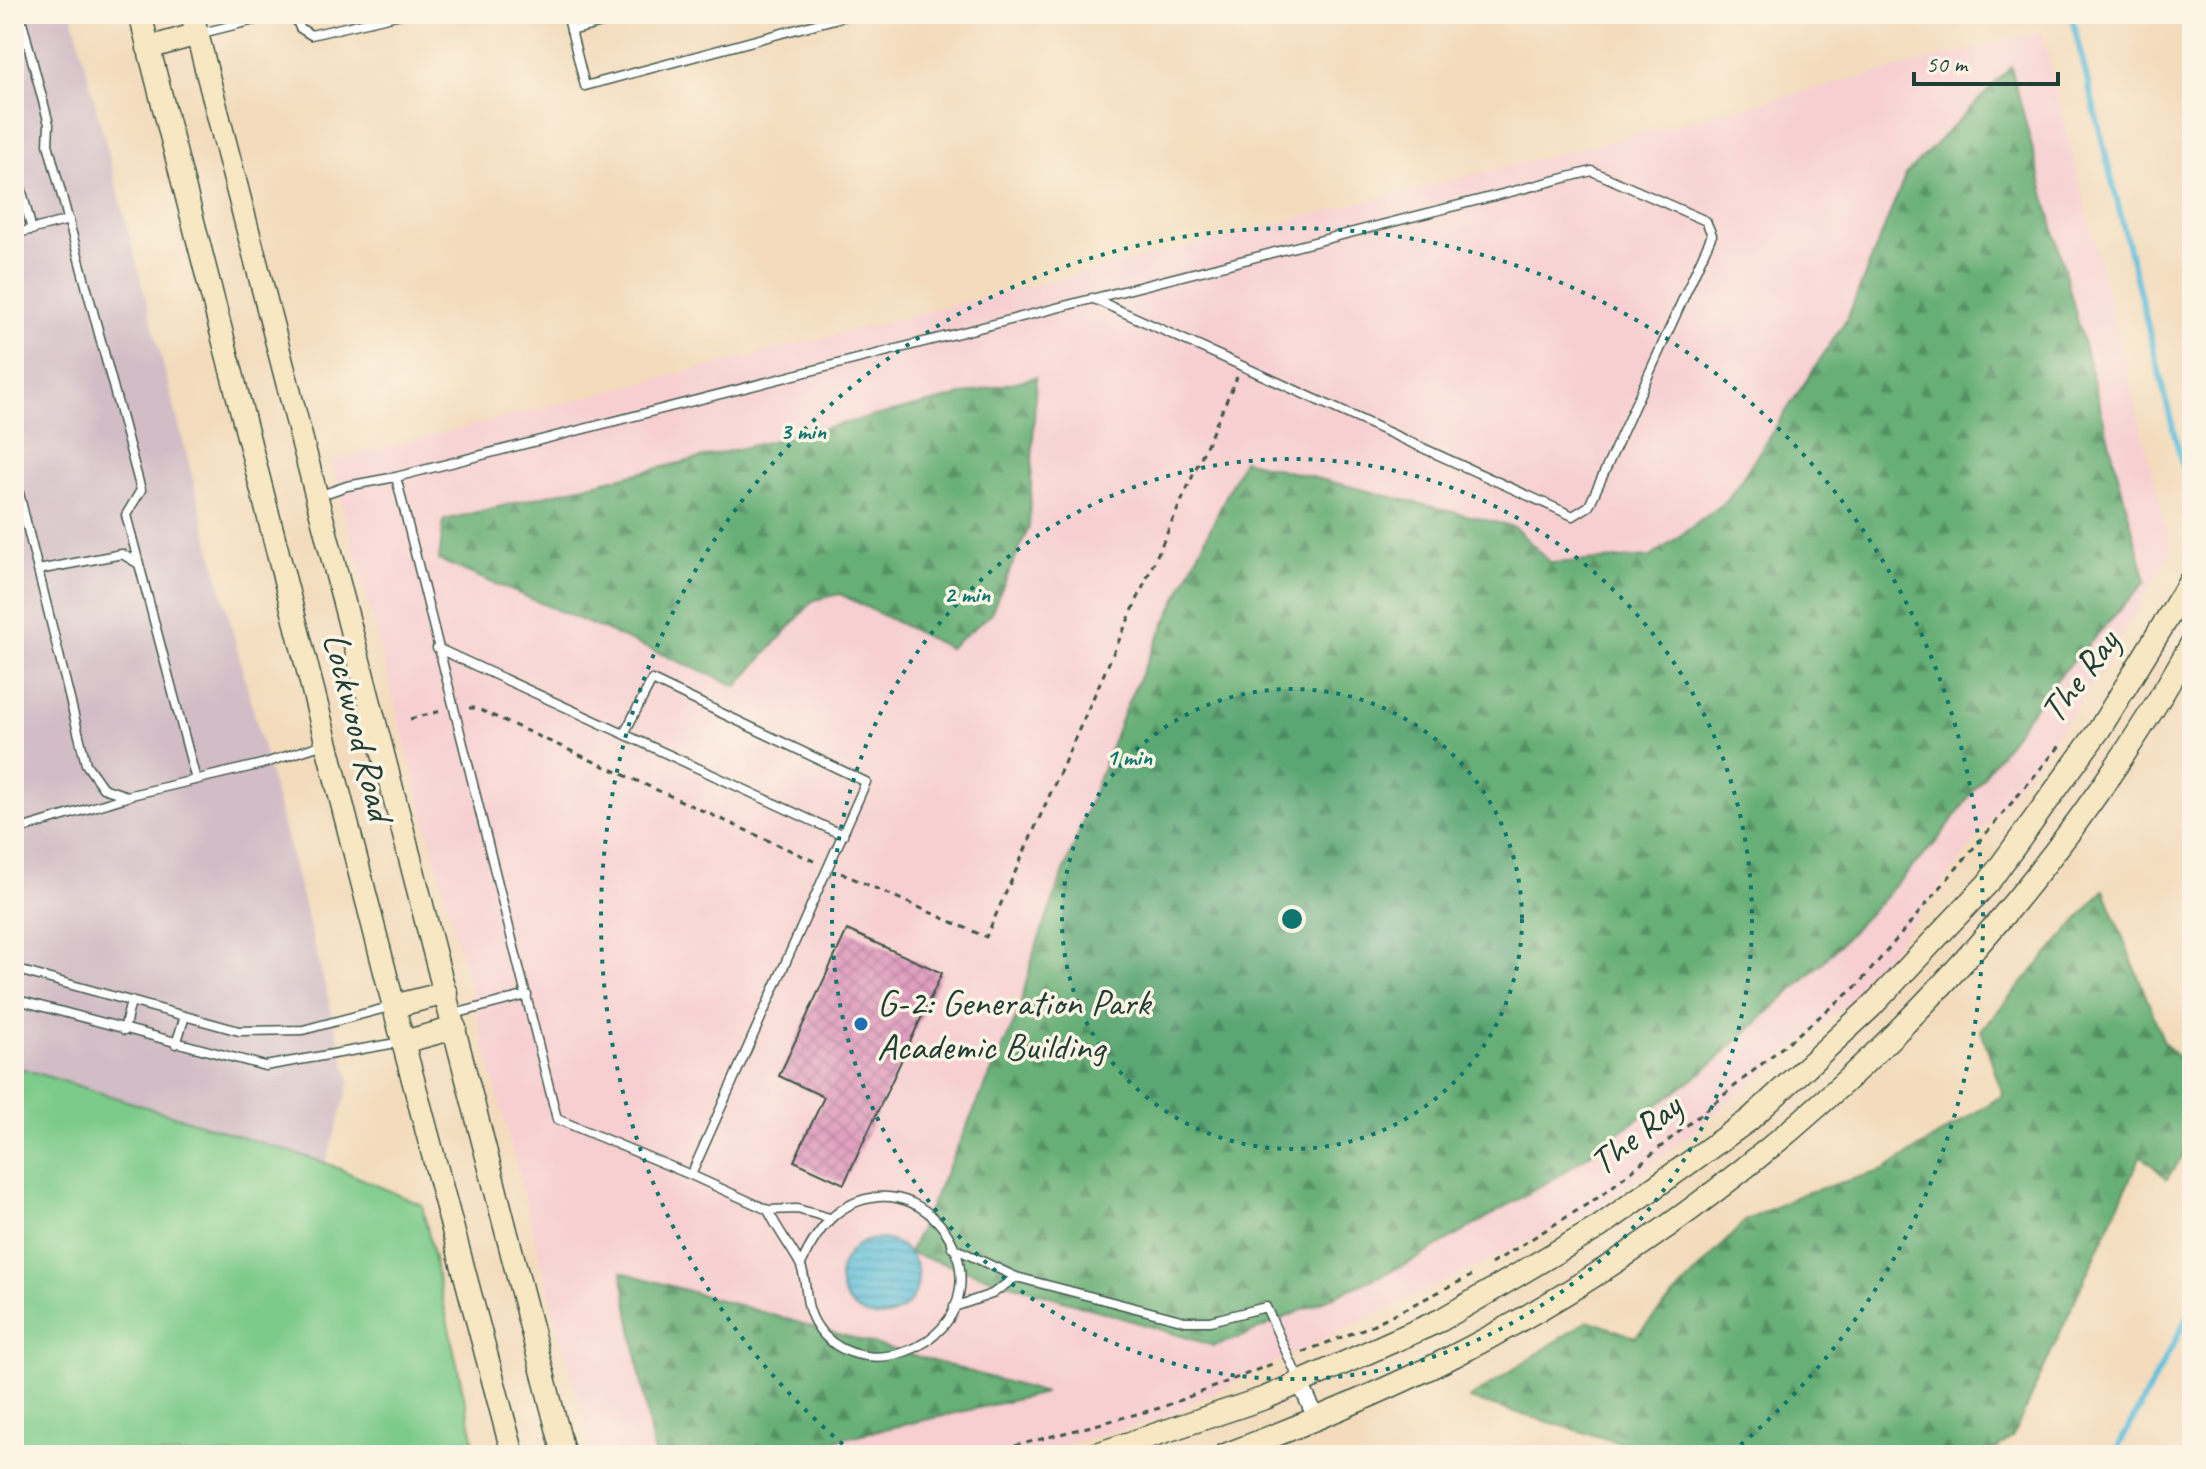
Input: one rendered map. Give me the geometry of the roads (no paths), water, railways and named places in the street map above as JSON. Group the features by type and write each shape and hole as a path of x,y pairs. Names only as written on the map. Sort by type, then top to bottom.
{"main road":[{"name":"Lockwood Road","path":"140,14 403,1042 513,1455"},
{"name":"Lockwood Road","path":"195,24 564,1455"},
{"path":"148,48 195,24"},
{"path":"1094,1455 1265,1398 1441,1320 1599,1227 1749,1120 1871,1007 1988,883 2099,730 2192,578"},
{"path":"1225,1455 1317,1420 1460,1352 1594,1274 1728,1182 1826,1100 2021,898 2126,750 2192,643"},
{"path":"394,1006 451,1012"},
{"path":"403,1042 451,1012"}],"street":[{"path":"1300,1383 1317,1420"}],"lane":[{"path":"20,14 49,124 48,144 141,490 126,515 196,780"},
{"path":"195,24 279,14"},
{"path":"294,14 300,28 311,35 401,14"},
{"path":"567,14 585,86 853,14"},
{"path":"571,31 636,14"},
{"path":"14,161 32,230"},
{"path":"317,497 347,486 396,477 1092,298 1592,171 1706,221 1712,235 1589,506 1573,516 1092,298"},
{"path":"14,234 69,220"},
{"path":"14,473 86,764 103,788 127,796"},
{"path":"396,477 557,1119 768,1210 797,1209 830,1218"},
{"path":"38,570 122,554 139,564"},
{"path":"437,648 843,835"},
{"path":"625,732 652,680 866,782 691,1175"},
{"path":"14,831 127,796 327,743"},
{"path":"14,969 239,1031 270,1033 303,1030 394,1006"},
{"path":"451,1012 527,995"},
{"path":"14,999 265,1066 403,1042"},
{"path":"124,1030 131,1001"},
{"path":"176,1044 185,1016"},
{"path":"901,1197 918,1204 936,1218 952,1247 960,1289 954,1307 939,1330 914,1349 881,1359 853,1355 825,1336 814,1322 803,1290 801,1264 815,1232 830,1218 863,1199 901,1197"},
{"path":"768,1210 780,1236 801,1264"},
{"path":"952,1247 1016,1277 1185,1321 1210,1321 1266,1307 1300,1383"},
{"path":"954,1307 992,1294 1016,1277"}],"water":[{"path":"879,1239 894,1242 907,1250 915,1263 918,1278 915,1293 907,1306 894,1314 879,1317 864,1314 851,1306 843,1293 840,1278 843,1263 851,1250 864,1242"}],"waterway":[{"path":"2071,14 2192,505"},
{"path":"2114,1455 2192,1309"}],"place":[{"name":"G-2: Generation Park Academic Building","path":"861,1024"}]}
